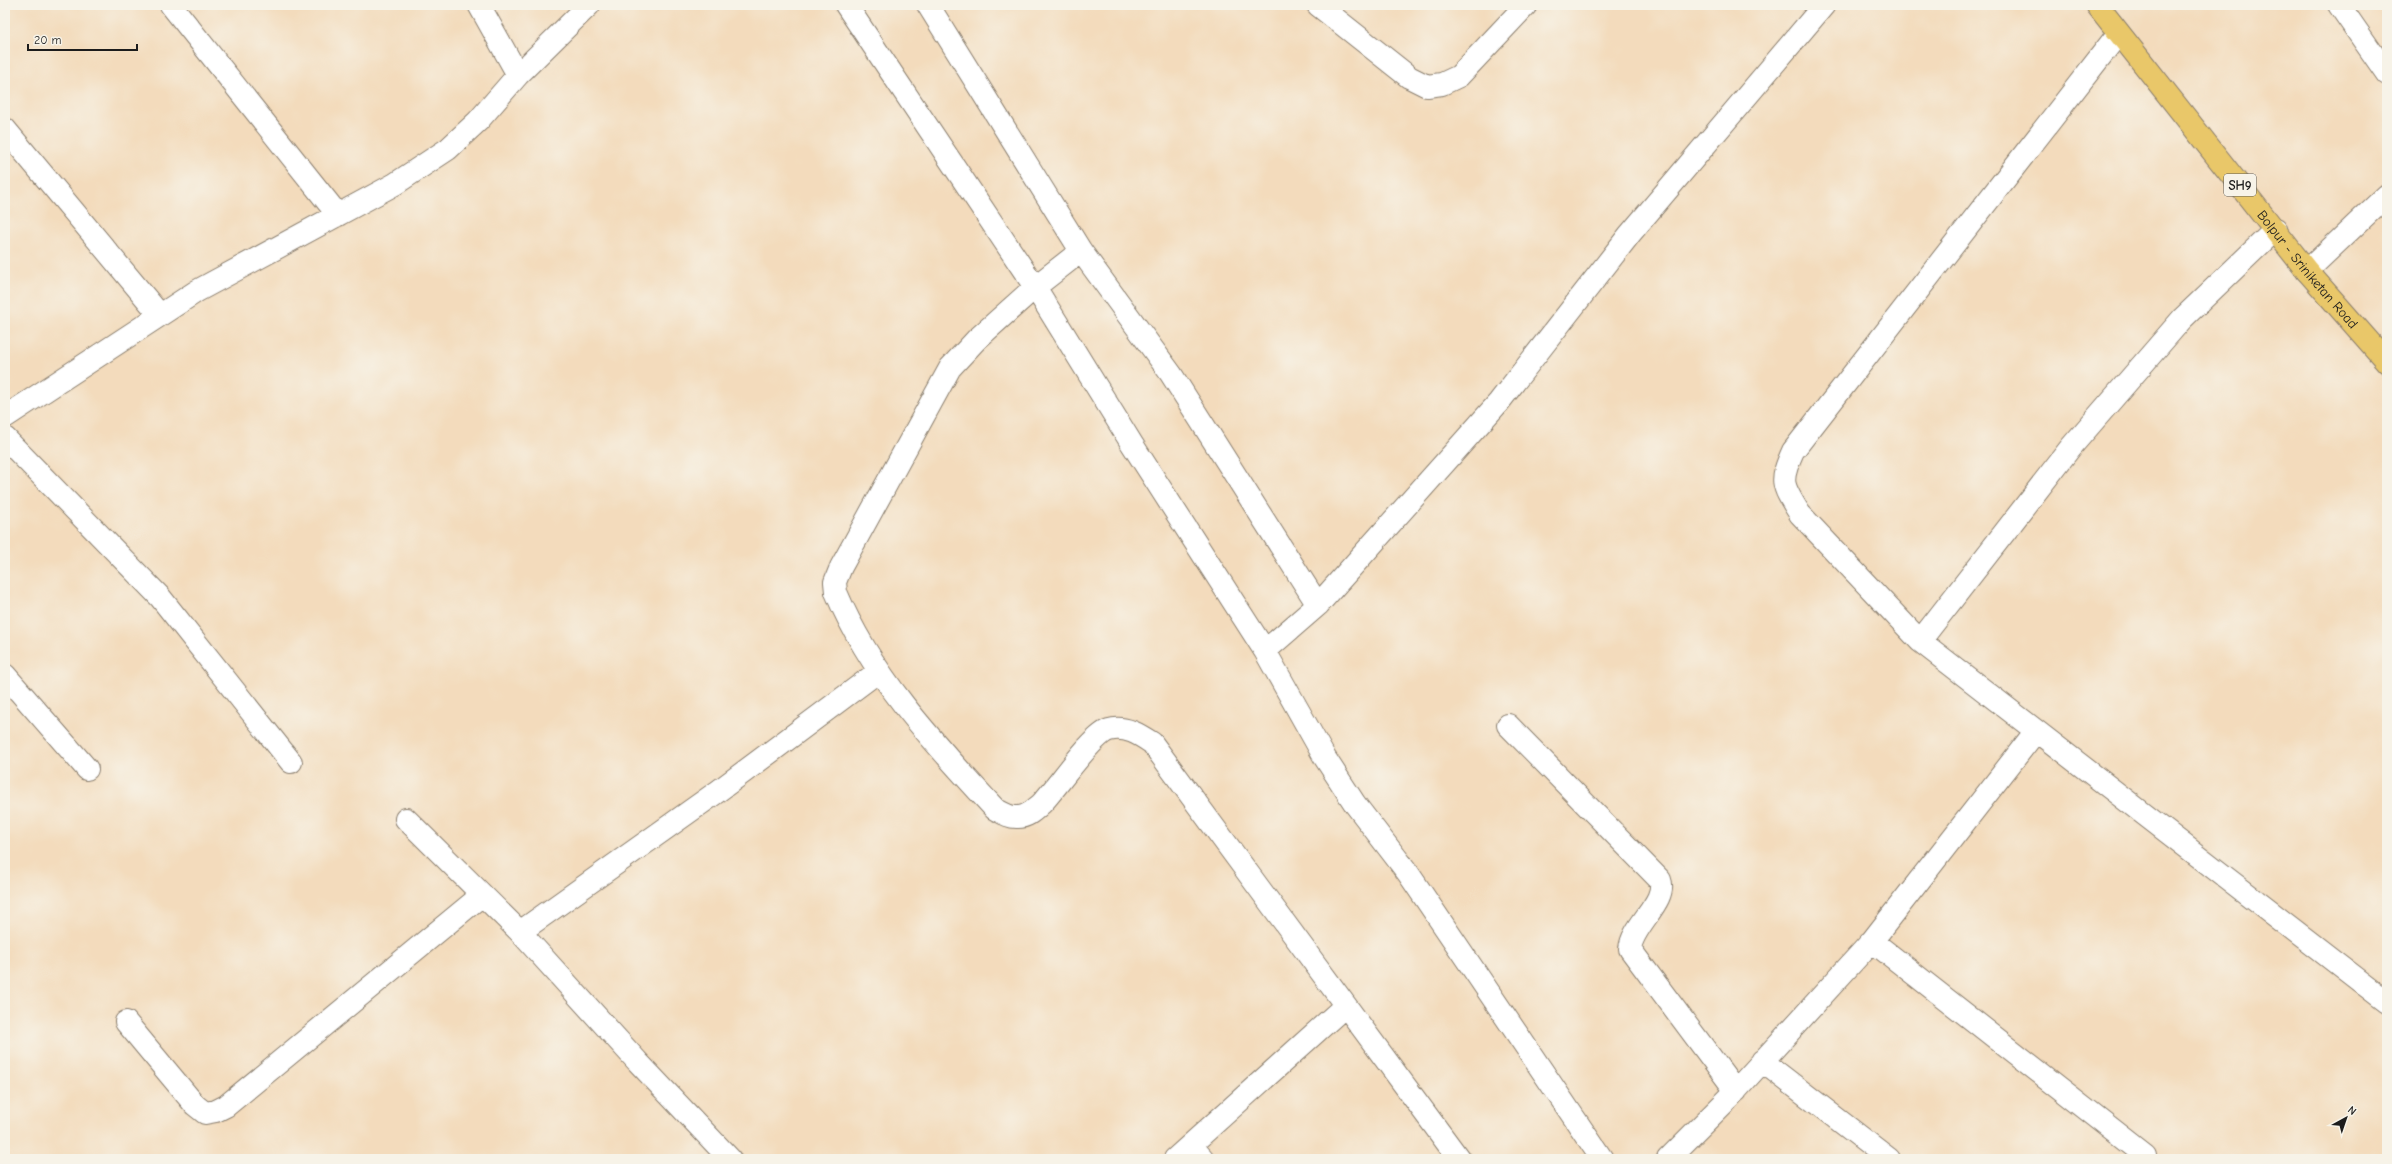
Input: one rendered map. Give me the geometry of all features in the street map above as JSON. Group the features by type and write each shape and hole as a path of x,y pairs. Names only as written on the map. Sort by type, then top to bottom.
{"main road":[{"name":"Bolpur - Sriniketan Road","path":"2097,5 2118,34 2276,229 2307,271 2387,362"}],"street":[{"path":"170,5 338,215"},
{"path":"479,5 518,76"},
{"path":"5,417 197,291 395,184 448,149 478,121 518,76 589,5"},
{"path":"846,5 1040,283 1124,430 1265,651 1325,758 1355,804 1408,873 1602,1159"},
{"path":"928,5 1074,256 1171,374 1310,612"},
{"path":"1318,5 1409,77 1427,86 1442,84 1459,76 1526,5"},
{"path":"1265,651 1283,637 1310,612 1499,402 1630,234 1824,5"},
{"path":"2339,5 2387,74"},
{"path":"2118,34 1792,451 1783,473 1785,491 1800,514 1920,641 2387,1002"},
{"path":"5,129 160,315"},
{"path":"2307,271 2387,195"},
{"path":"1920,641 2076,441 2182,319 2276,229"},
{"path":"1074,256 1040,283 976,340 950,368 841,567 835,582 836,592 880,671 920,727 995,809 1017,817 1030,814 1046,799 1096,739 1109,730 1124,729 1136,732 1152,743 1459,1159"},
{"path":"5,438 160,597 291,762"},
{"path":"520,932 711,796 880,671"},
{"path":"5,675 87,769"},
{"path":"1508,725 1660,880 1662,892 1634,935 1630,949 1736,1091"},
{"path":"1668,1159 1736,1091 1872,941 2036,731"},
{"path":"406,819 520,932 636,1061 730,1159"},
{"path":"126,1022 195,1106 205,1113 216,1111 226,1106 482,895"},
{"path":"1872,941 2145,1155"},
{"path":"1175,1159 1197,1152 1345,1006"},
{"path":"1762,1061 1889,1159"}]}
